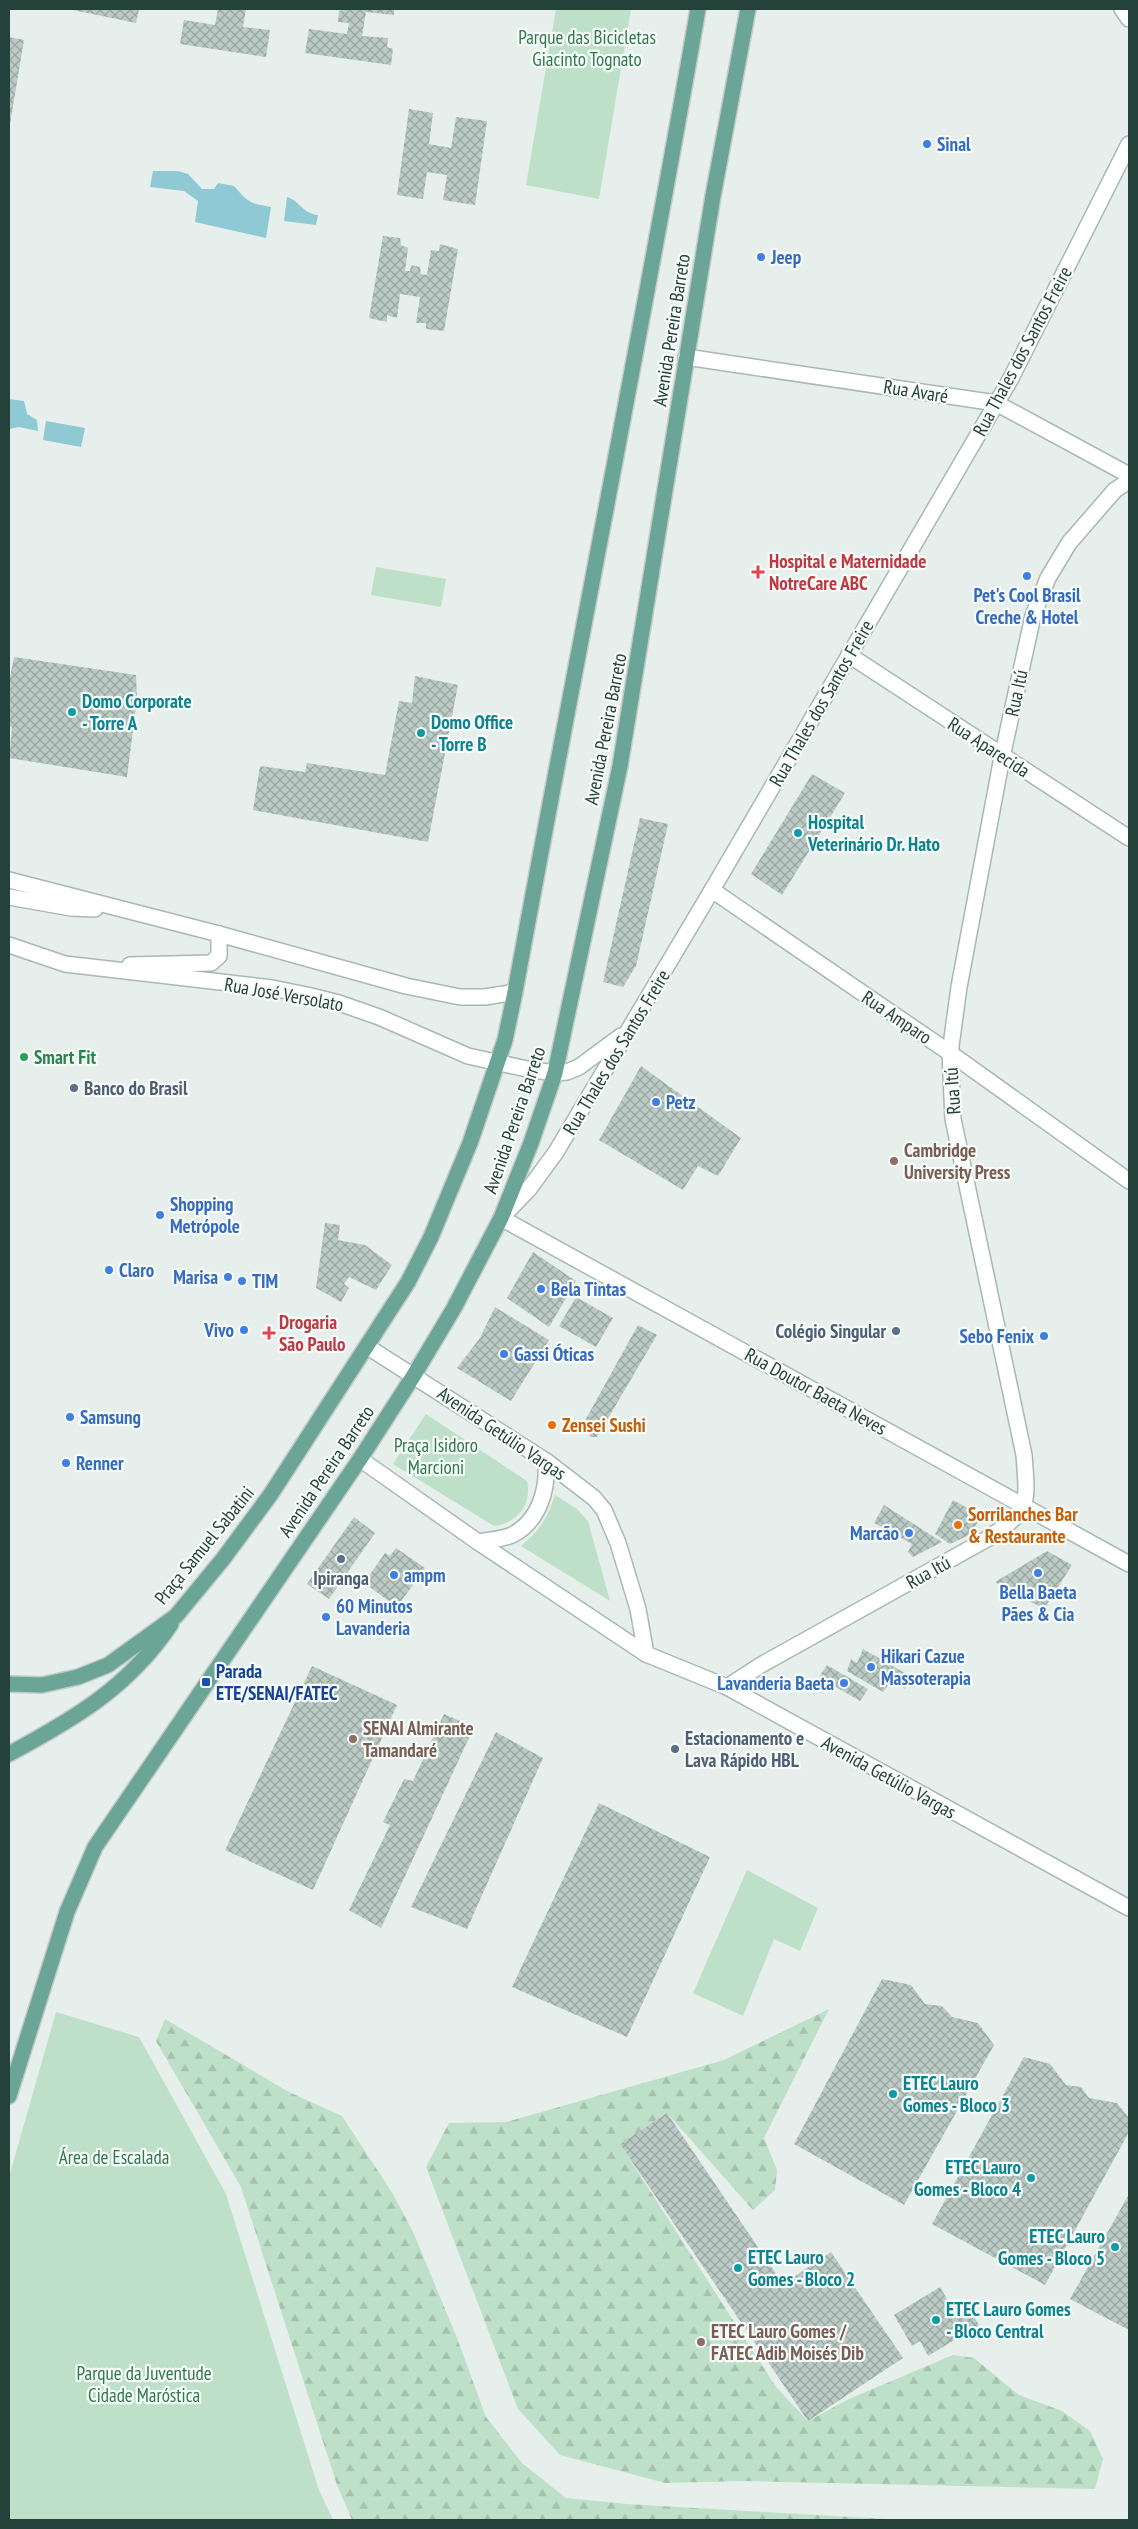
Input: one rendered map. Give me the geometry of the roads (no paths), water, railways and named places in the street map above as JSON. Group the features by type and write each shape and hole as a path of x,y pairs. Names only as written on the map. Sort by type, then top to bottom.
{"main road":[{"name":"Avenida Pereira Barreto","path":"368,1347 408,1282 431,1237 470,1143 505,1040 569,694 667,186 698,9"},
{"name":"Avenida Pereira Barreto","path":"9,2096 67,1912 95,1847 360,1459 454,1308 501,1218 555,1073 620,766 635,685 686,357 748,9"},
{"name":"Praça Samuel Sabatini","path":"9,1684 42,1685 78,1676 108,1665 176,1616 224,1559 271,1494 368,1347"},
{"path":"9,1754 67,1722 97,1702 132,1673 157,1645 176,1616"}],"street":[{"path":"1122,9 1129,19"},
{"name":"Rua Thales dos Santos Freire","path":"501,1218 529,1189 556,1152 712,890 1010,380 1129,144"},
{"name":"Rua Avaré","path":"686,357 996,403 1129,475"},
{"name":"Rua Itú","path":"727,1687 761,1665 987,1539 1019,1514 1025,1506 1024,1456 953,1119 950,1053 959,987 1002,756 1033,616 1048,578 1069,543 1115,490 1129,482"},
{"name":"Rua Aparecida","path":"849,655 1129,838"},
{"name":"Rua José Versolato","path":"9,880 434,992 485,997 515,992"},
{"name":"Rua Amparo","path":"712,890 950,1053 1129,1181"},
{"path":"9,897 71,908 114,907"},
{"path":"112,970 139,964 189,965 211,962 219,956 219,934"},
{"name":"Rua José Versolato","path":"9,945 65,964 272,988 339,1002 379,1017 468,1056 497,1064 555,1073 568,1072 579,1067 628,1030"},
{"name":"Rua Doutor Baeta Neves","path":"501,1218 1129,1564"},
{"name":"Avenida Getúlio Vargas","path":"368,1347 546,1461 585,1490 604,1510 638,1609 646,1654"},
{"name":"Avenida Getúlio Vargas","path":"360,1459 478,1542 646,1654 727,1687 1129,1908"},
{"path":"478,1542 512,1535 531,1518 543,1497 547,1476 546,1461"}],"water":[{"path":"153,171 178,171 188,174 202,189 214,189 218,183 234,186 250,201 271,207 266,238 195,222 198,201 184,191 150,187"},
{"path":"287,197 305,210 318,215 316,225 284,221"},
{"path":"9,399 24,401 27,414 37,420 38,431 19,427 9,429"},
{"path":"46,421 85,428 81,447 43,440"}],"place":[{"name":"Sinal","path":"927,144"},
{"name":"Jeep","path":"761,257"},
{"name":"Hospital e Maternidade NotreCare ABC","path":"758,572"},
{"name":"Pet's Cool Brasil Creche & Hotel","path":"1027,576"},
{"name":"Domo Corporate - Torre A","path":"72,712"},
{"name":"Domo Office - Torre B","path":"421,733"},
{"name":"Hospital Veterinário Dr. Hato","path":"798,833"},
{"name":"Smart Fit","path":"24,1057"},
{"name":"Banco do Brasil","path":"74,1088"},
{"name":"Petz","path":"656,1102"},
{"name":"Cambridge University Press","path":"894,1161"},
{"name":"Shopping Metrópole","path":"160,1215"},
{"name":"Claro","path":"109,1270"},
{"name":"Marisa","path":"228,1277"},
{"name":"TIM","path":"242,1281"},
{"name":"Bela Tintas","path":"541,1289"},
{"name":"Vivo","path":"244,1330"},
{"name":"Colégio Singular","path":"896,1331"},
{"name":"Drogaria São Paulo","path":"269,1333"},
{"name":"Sebo Fenix","path":"1044,1336"},
{"name":"Gassi Óticas","path":"504,1354"},
{"name":"Samsung","path":"70,1417"},
{"name":"Zensei Sushi","path":"552,1425"},
{"name":"Renner","path":"66,1463"},
{"name":"Sorrilanches Bar & Restaurante","path":"958,1525"},
{"name":"Marcão","path":"909,1533"},
{"name":"Ipiranga","path":"341,1559"},
{"name":"Bella Baeta Pães & Cia","path":"1038,1573"},
{"name":"ampm","path":"394,1575"},
{"name":"60 Minutos Lavanderia","path":"326,1617"},
{"name":"Hikari Cazue Massoterapia","path":"871,1667"},
{"name":"Parada ETE/SENAI/FATEC","path":"206,1682"},
{"name":"Lavanderia Baeta","path":"844,1683"},
{"name":"SENAI Almirante Tamandaré","path":"353,1739"},
{"name":"Estacionamento e Lava Rápido HBL","path":"675,1749"},
{"name":"ETEC Lauro Gomes - Bloco 3","path":"893,2094"},
{"name":"ETEC Lauro Gomes - Bloco 4","path":"1031,2178"},
{"name":"ETEC Lauro Gomes - Bloco 5","path":"1115,2247"},
{"name":"ETEC Lauro Gomes - Bloco 2","path":"738,2268"},
{"name":"ETEC Lauro Gomes - Bloco Central","path":"936,2320"},
{"name":"ETEC Lauro Gomes / FATEC Adib Moisés Dib","path":"701,2342"}],"park label":[{"name":"Parque das Bicicletas Giacinto Tognato","path":"587,48"},
{"name":"Praça Isidoro Marcioni","path":"436,1456"},
{"name":"Área de Escalada","path":"114,2157"},
{"name":"Parque da Juventude Cidade Maróstica","path":"144,2384"}]}
